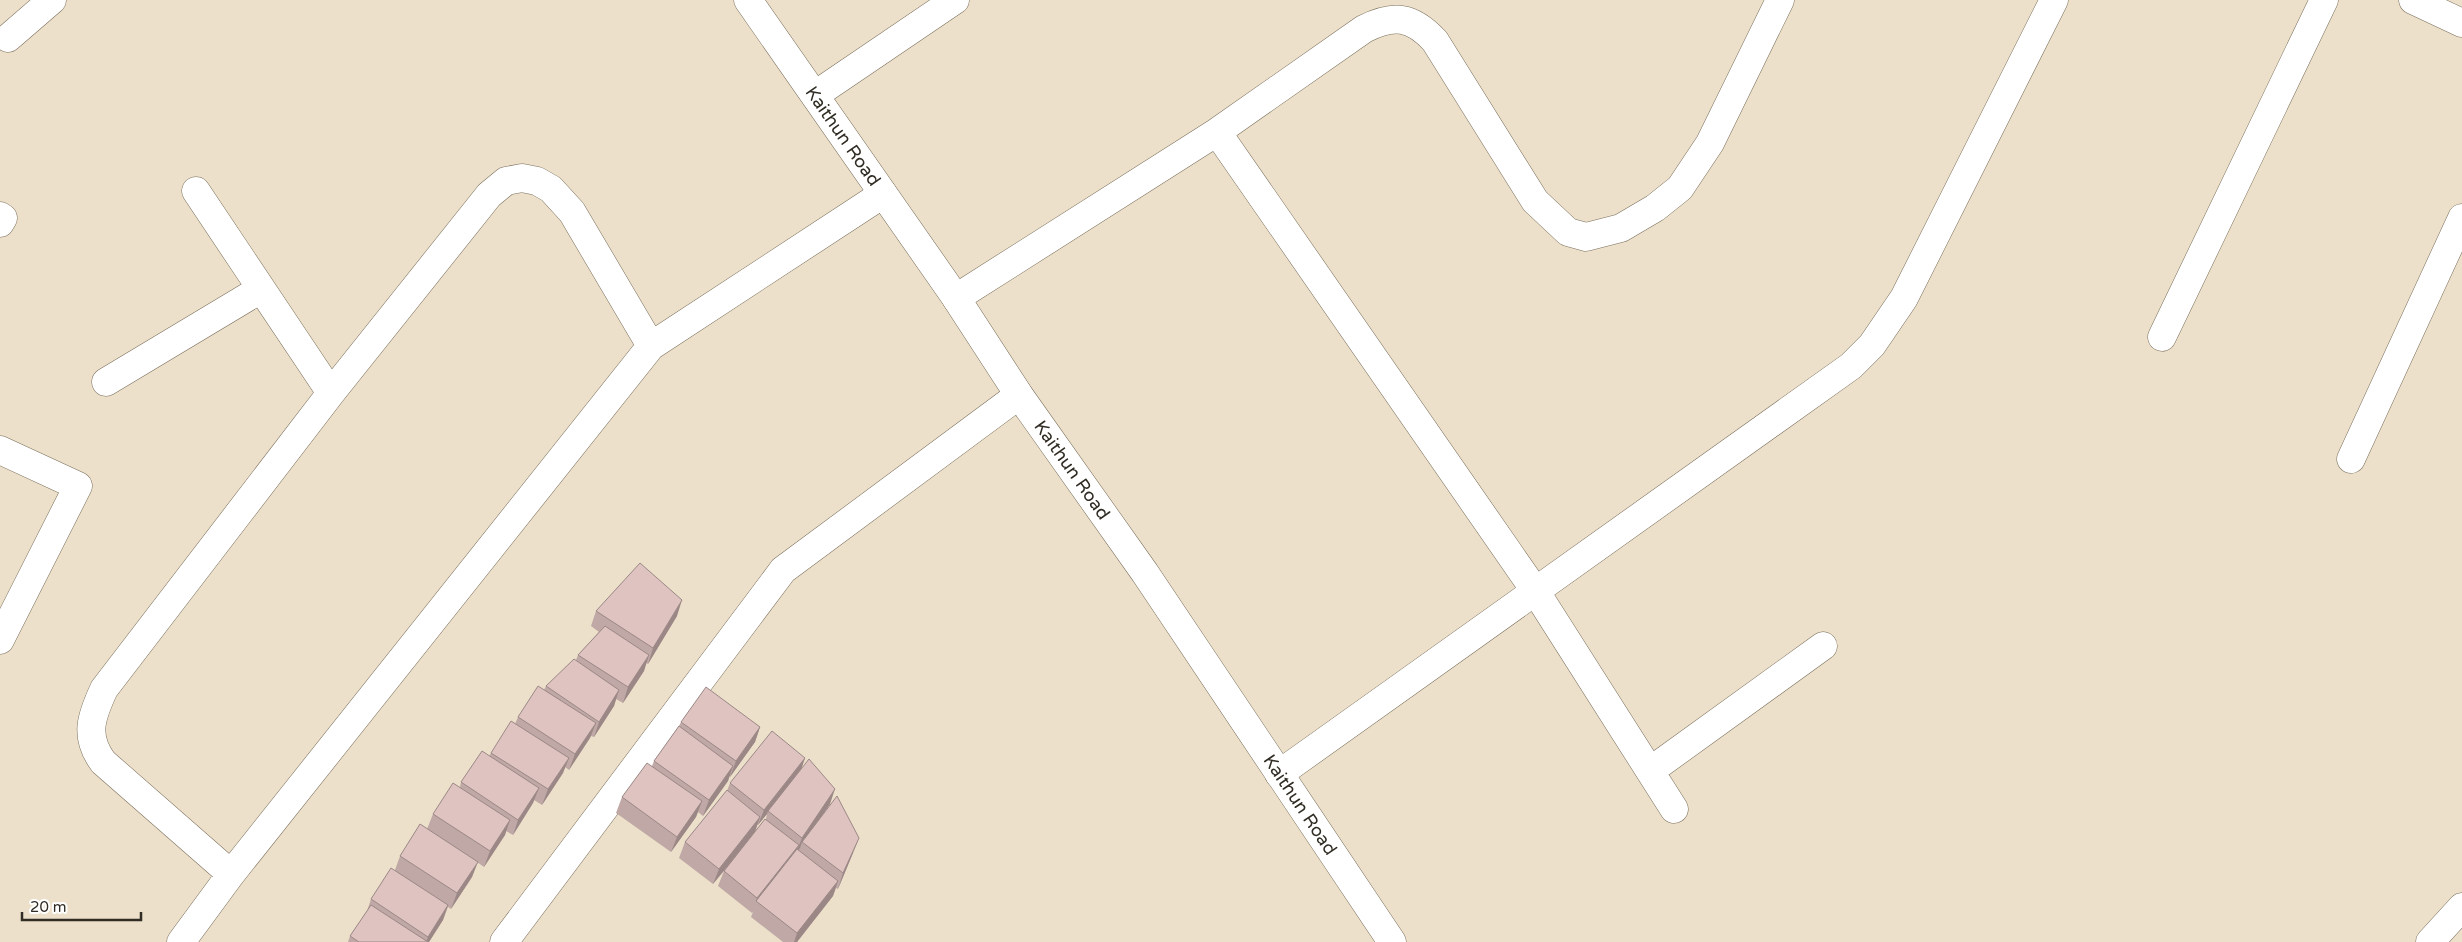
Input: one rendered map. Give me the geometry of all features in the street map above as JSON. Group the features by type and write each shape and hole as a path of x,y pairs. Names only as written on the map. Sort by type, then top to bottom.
{"street":[{"path":"8,38 52,0"},
{"name":"Kaithun Road","path":"748,0 956,298 1018,395 1145,573 1392,942"},
{"path":"814,95 956,0"},
{"path":"956,298 1217,132 1364,29 1384,19 1399,19 1424,30 1435,41 1535,201 1550,218 1568,232 1586,237 1602,235 1621,228 1655,208 1680,188 1690,175 1710,143 1780,0"},
{"path":"1279,774 1851,366 1872,345 1904,298 2054,0"},
{"path":"2162,337 2324,0"},
{"path":"2413,0 2462,23"},
{"path":"1217,132 1536,592 1674,809"},
{"path":"231,874 104,762 94,749 91,735 96,707 104,689 331,393 488,194 506,181 522,178 537,181 551,189 572,212 652,346"},
{"path":"196,191 331,393"},
{"path":"181,942 231,874 652,346 883,194"},
{"path":"0,216 2,218 0,223"},
{"path":"2351,460 2462,218"},
{"path":"106,382 260,289"},
{"path":"504,942 784,570 1018,395"},
{"path":"0,450 78,486 0,640"},
{"path":"1650,771 1823,646"},
{"path":"2430,942 2462,907"}],"building":[{"path":"640,563 682,600 653,648 596,611"},
{"path":"605,626 649,655 628,687 578,655"},
{"path":"574,659 619,690 599,722 546,686"},
{"path":"538,686 596,723 575,754 518,717"},
{"path":"706,687 760,727 736,761 681,722"},
{"path":"511,721 569,758 548,789 491,753"},
{"path":"679,726 733,766 709,800 654,761"},
{"path":"772,731 805,758 764,810 730,783"},
{"path":"482,751 539,788 518,820 461,782"},
{"path":"809,759 835,789 802,838 768,811"},
{"path":"647,763 702,801 677,837 622,797"},
{"path":"453,783 510,820 490,851 433,814"},
{"path":"727,790 760,817 719,869 685,842"},
{"path":"837,796 859,838 843,873 802,842"},
{"path":"765,819 799,845 757,898 724,871"},
{"path":"420,824 478,862 457,893 400,856"},
{"path":"797,849 838,881 797,933 756,901"},
{"path":"391,868 448,905 428,937 371,899"},
{"path":"371,905 428,942 359,942 350,936"}]}
